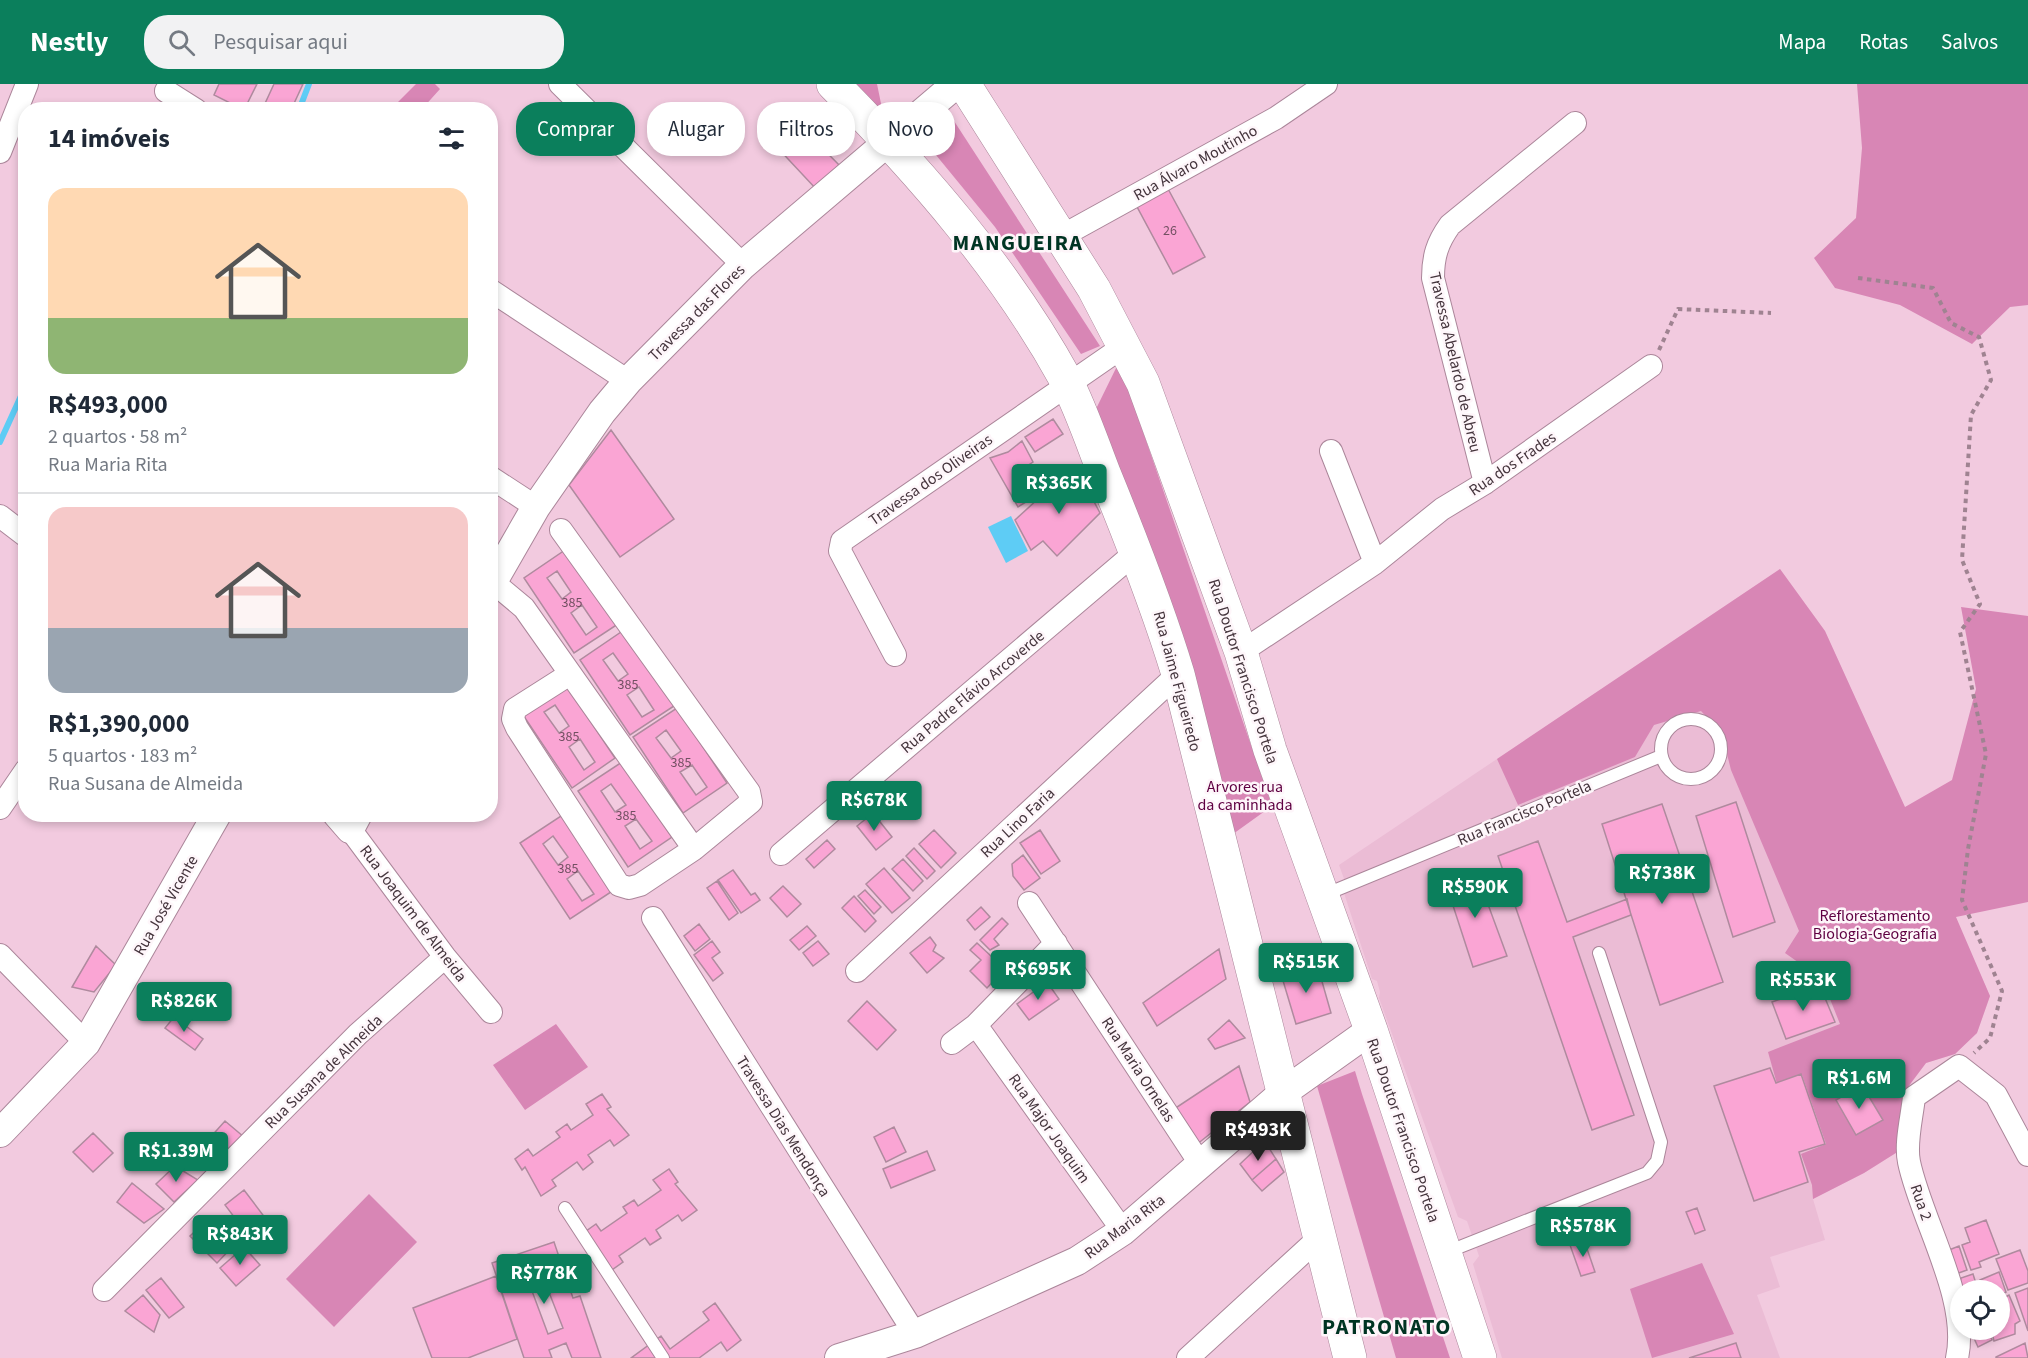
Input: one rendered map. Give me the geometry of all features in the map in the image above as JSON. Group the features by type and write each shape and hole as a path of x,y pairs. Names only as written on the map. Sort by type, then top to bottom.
{"main road":[{"name":"Rua Jaime Figueiredo","path":"833,84 867,118"},
{"name":"Rua Doutor Francisco Portela","path":"964,84 1062,236 1143,383 1241,652 1270,750 1371,1030 1480,1358"},
{"name":"Rua Jaime Figueiredo","path":"903,156 990,264 1067,383 1156,601 1178,674 1350,1358"}],"street":[{"path":"20,102 27,84"},
{"path":"560,84 743,265"},
{"name":"Travessa das Flores","path":"934,102 956,84"},
{"name":"Rua Álvaro Moutinho","path":"1062,236 1276,118 1326,84"},
{"path":"166,91 183,102"},
{"path":"0,152 18,107"},
{"name":"Travessa Abelardo de Abreu","path":"1485,483 1433,278 1433,258 1440,239 1450,225 1575,123"},
{"name":"Travessa das Flores","path":"498,574 536,507 602,412 628,381 743,265 870,156"},
{"path":"498,295 628,381"},
{"name":"Travessa dos Oliveiras","path":"895,655 840,551 842,541 1067,383 1124,346"},
{"name":"Rua dos Frades","path":"1241,652 1375,563 1442,509 1485,483 1651,366"},
{"path":"1331,451 1375,563"},
{"path":"498,482 536,507"},
{"path":"0,516 18,530"},
{"path":"561,530 749,792 751,802 694,849 640,885 629,888 619,885 517,728 513,718 515,709 570,674"},
{"name":"Rua Padre Flávio Arcoverde","path":"781,854 1136,552"},
{"path":"498,589 524,608 694,849"},
{"name":"Rua Lino Faria","path":"857,970 1178,674"},
{"path":"0,808 18,782"},
{"name":"Rua José Vicente","path":"0,1133 86,1043 212,822"},
{"name":"Rua Joaquim de Almeida","path":"350,822 445,957 491,1012"},
{"name":"Rua Maria Ornelas","path":"1029,903 1201,1165"},
{"name":"Travessa Dias Mendonça","path":"653,918 915,1334"},
{"path":"952,1043 976,1025 1056,943"},
{"path":"0,956 86,1043"},
{"name":"Rua Susana de Almeida","path":"104,1290 358,1034 445,957"},
{"name":"Rua Major Joaquim","path":"976,1025 1123,1231"},
{"name":"Rua Maria Rita","path":"839,1358 915,1334 1077,1260 1123,1231 1284,1092 1371,1030"},
{"path":"1959,1066 1996,1095 2014,1124 2028,1155"},
{"name":"Rua 2","path":"1957,1358 1957,1328 1948,1273 1919,1199 1908,1159 1914,1098 1959,1066"},
{"path":"1188,1358 1320,1237"}],"lane":[{"path":"1689,718 1708,724 1720,742 1719,763 1709,774 1699,779 1678,777 1669,772 1661,756 1663,735 1670,726 1689,718"},
{"name":"Rua Francisco Portela","path":"1321,896 1661,756"},
{"path":"1446,1253 1647,1173 1657,1161 1661,1142 1599,953"},
{"path":"565,1208 663,1358"}],"path":[{"path":"1858,278 1933,288 1951,323 1979,337 1991,380 1971,415 1962,560 1980,604 1960,632 1986,754 1968,849 1962,900 2001,991 1990,1038 1959,1066"},
{"path":"1651,366 1678,309 1771,314"}],"shaded area":[{"path":"1780,569 1825,631 1990,996 1977,1033 1955,1054 1926,1063 1908,1087 1899,1151 1864,1173 1813,1199 1825,1240 1770,1257 1780,1287 1757,1295 1780,1358 1502,1358 1473,1264 1479,1256 1467,1221 1458,1217 1379,998 1377,981 1372,979 1344,893 1347,887 1339,865"}],"green space":[{"path":"416,84 435,84 440,89 428,102 398,102"},
{"path":"851,84 877,84 881,102 868,102"},
{"path":"1857,84 2028,84 2028,305 2010,307 1972,344 1900,305 1835,288 1814,258 1856,218 1862,148"},
{"path":"955,122 1100,346 1081,354 995,227 937,156 955,156"},
{"name":"Arvores rua da caminhada","path":"1119,362 1272,806 1233,834 1095,411"},
{"name":"Reflorestamento Biologia-Geografia","path":"1780,569 1825,631 1905,807 1952,780 1976,689 1961,607 2028,616 2028,902 1956,917 1990,996 1977,1033 1955,1054 1926,1063 1908,1087 1899,1151 1864,1173 1813,1199 1812,1185 1801,1154 1826,1144 1802,1075 1777,1084 1768,1052 1840,1024 1822,979 1785,953 1799,931 1731,770 1722,734 1701,711 1654,725 1635,757 1518,805 1497,759"},
{"path":"556,1024 588,1067 525,1110 493,1065"},
{"path":"1355,1071 1450,1358 1396,1358 1317,1086"},
{"path":"369,1194 417,1242 334,1327 286,1279"},
{"path":"1702,1263 1734,1334 1652,1358 1630,1289"}],"water":[{"path":"1011,516 1028,551 1006,563 988,527"}],"building":[{"path":"219,84 257,84 248,102 228,102 214,95"},
{"path":"274,84 303,84 295,102 266,102"},
{"path":"785,156 830,156 841,167 817,190"},
{"path":"1167,187 1205,257 1173,274 1135,203"},
{"path":"1053,419 1063,434 1035,452 1025,437"},
{"path":"611,430 674,519 620,557 569,485"},
{"path":"1022,441 1033,462 1027,466 1042,492 1018,507 990,458 1008,452"},
{"path":"1064,475 1082,483 1089,481 1093,491 1090,494 1100,513 1057,556 1043,541 1031,550 1015,520"},
{"path":"568,548 618,624 574,653 524,578","holes":["557,571 571,592 562,599 547,578","582,605 597,627 586,635 571,613"]},
{"path":"624,630 674,706 630,735 580,660","holes":["613,653 628,674 618,681 603,660","639,687 654,710 642,717 627,695"]},
{"path":"565,683 615,758 572,788 521,712","holes":["555,705 569,726 559,733 544,712","580,739 595,762 584,770 569,747"]},
{"path":"677,708 727,783 683,813 633,737","holes":["666,730 681,751 671,758 656,738","692,765 707,787 696,795 680,772"]},
{"path":"622,762 672,837 628,867 578,791","holes":["611,784 626,805 615,812 601,791","636,819 652,841 640,849 625,826"]},
{"path":"1736,802 1775,922 1733,937 1696,816"},
{"path":"1662,804 1723,982 1660,1005 1602,824"},
{"path":"873,813 892,837 876,850 857,826"},
{"path":"564,814 614,890 570,919 520,843","holes":["553,836 568,857 558,865 543,844","578,871 594,894 582,901 567,879"]},
{"path":"934,830 956,853 941,868 919,844"},
{"path":"1040,830 1060,861 1041,874 1020,843"},
{"path":"827,840 835,849 814,868 806,859"},
{"path":"1538,841 1567,922 1627,899 1631,915 1573,937 1634,1115 1592,1130 1498,856"},
{"path":"914,848 935,871 927,879 906,856"},
{"path":"1023,855 1040,878 1024,890 1013,876 1012,864"},
{"path":"903,859 923,881 913,891 892,869"},
{"path":"884,868 910,898 892,913 866,884"},
{"path":"1475,869 1507,956 1473,967 1445,881"},
{"path":"733,870 751,895 755,893 760,900 741,913 718,880"},
{"path":"717,881 738,913 729,920 707,888"},
{"path":"783,886 801,904 787,917 770,898"},
{"path":"865,890 881,907 874,914 858,896"},
{"path":"854,896 876,921 865,932 842,908"},
{"path":"981,907 990,917 975,930 967,920"},
{"path":"1002,918 1008,924 994,939 999,945 990,950 980,940"},
{"path":"699,924 710,939 695,951 684,936"},
{"path":"807,926 816,936 799,950 790,940"},
{"path":"930,937 936,945 933,951 944,958 927,973 910,953"},
{"path":"712,941 720,952 712,958 723,973 713,981 694,955"},
{"path":"818,941 829,954 813,966 803,953"},
{"path":"977,943 1005,969 987,988 970,971 981,960 970,950"},
{"path":"96,946 116,965 94,992 72,987"},
{"path":"1219,949 1226,979 1157,1026 1143,1003"},
{"path":"1317,964 1331,1013 1296,1024 1281,974"},
{"path":"1047,982 1059,999 1029,1020 1017,1004"},
{"path":"1820,986 1835,1022 1786,1039 1772,1002"},
{"path":"867,1001 896,1030 877,1050 848,1021"},
{"path":"174,1017 203,1039 195,1050 165,1028"},
{"path":"1229,1020 1245,1038 1215,1049 1208,1039"},
{"path":"1239,1066 1250,1102 1191,1149 1168,1113"},
{"path":"1770,1068 1776,1083 1801,1074 1825,1144 1799,1152 1808,1182 1754,1201 1714,1086"},
{"path":"1862,1085 1883,1120 1856,1135 1836,1100"},
{"path":"602,1094 611,1107 607,1109 629,1135 614,1146 610,1140 588,1155 593,1162 583,1170 577,1162 552,1180 556,1186 541,1196 525,1167 522,1170 515,1159 528,1149 533,1156 560,1137 556,1132 567,1124 571,1130 593,1115 586,1104"},
{"path":"225,1121 244,1137 227,1156 208,1140"},
{"path":"894,1127 906,1152 886,1162 874,1137"},
{"path":"93,1133 113,1153 93,1172 73,1152"},
{"path":"1257,1148 1269,1148 1276,1159 1252,1180 1240,1164"},
{"path":"927,1151 935,1170 891,1188 883,1169"},
{"path":"1276,1159 1284,1172 1262,1191 1252,1180"},
{"path":"175,1166 198,1180 174,1202 156,1184"},
{"path":"669,1169 678,1182 675,1184 697,1210 682,1221 678,1215 656,1230 661,1238 650,1245 645,1238 619,1256 623,1262 609,1272 582,1234 596,1224 601,1231 627,1213 623,1207 634,1200 638,1206 661,1190 653,1180"},
{"path":"132,1183 164,1209 144,1223 117,1202"},
{"path":"244,1190 266,1219 247,1234 225,1205"},
{"path":"1697,1208 1705,1230 1695,1234 1686,1212"},
{"path":"208,1219 234,1245 217,1263 190,1236"},
{"path":"1986,1220 1999,1254 1979,1262 1981,1267 1971,1270 1962,1245 1970,1242 1965,1228"},
{"path":"1584,1240 1595,1272 1581,1276 1570,1245"},
{"path":"554,1242 573,1298 580,1296 601,1358 572,1358 566,1343 549,1350 552,1358 524,1358 492,1263","holes":["543,1277 563,1328 548,1334 529,1283"]},
{"path":"1959,1246 1967,1270 1953,1275 1944,1252"},
{"path":"244,1247 260,1265 236,1286 220,1268"},
{"path":"2020,1250 2028,1271 2028,1283 2010,1289 2010,1280 2004,1280 1996,1259"},
{"path":"1999,1272 2002,1280 1980,1280"},
{"path":"1973,1274 1975,1280 1961,1280"},
{"path":"496,1276 517,1339 468,1358 432,1358 413,1308"},
{"path":"161,1278 184,1307 169,1318 146,1290"},
{"path":"2028,1288 2028,1331 2015,1293"},
{"path":"143,1295 160,1315 154,1332 125,1311"},
{"path":"2010,1297 2020,1321 2015,1324 2015,1334 2010,1336"},
{"path":"715,1303 741,1340 727,1351 721,1342 699,1358 631,1358 661,1336 670,1349 709,1320 703,1312"},
{"path":"1975,1340 1992,1340 1978,1347"},
{"path":"1736,1343 1741,1358 1689,1358"},
{"path":"2025,1343 2028,1358 1996,1358 1996,1357"}],"waterway":[{"path":"302,102 309,84"},
{"path":"0,442 18,403"}],"district":[{"name":"MANGUEIRA","path":"1018,242"},
{"name":"PATRONATO","path":"1387,1326"}]}
